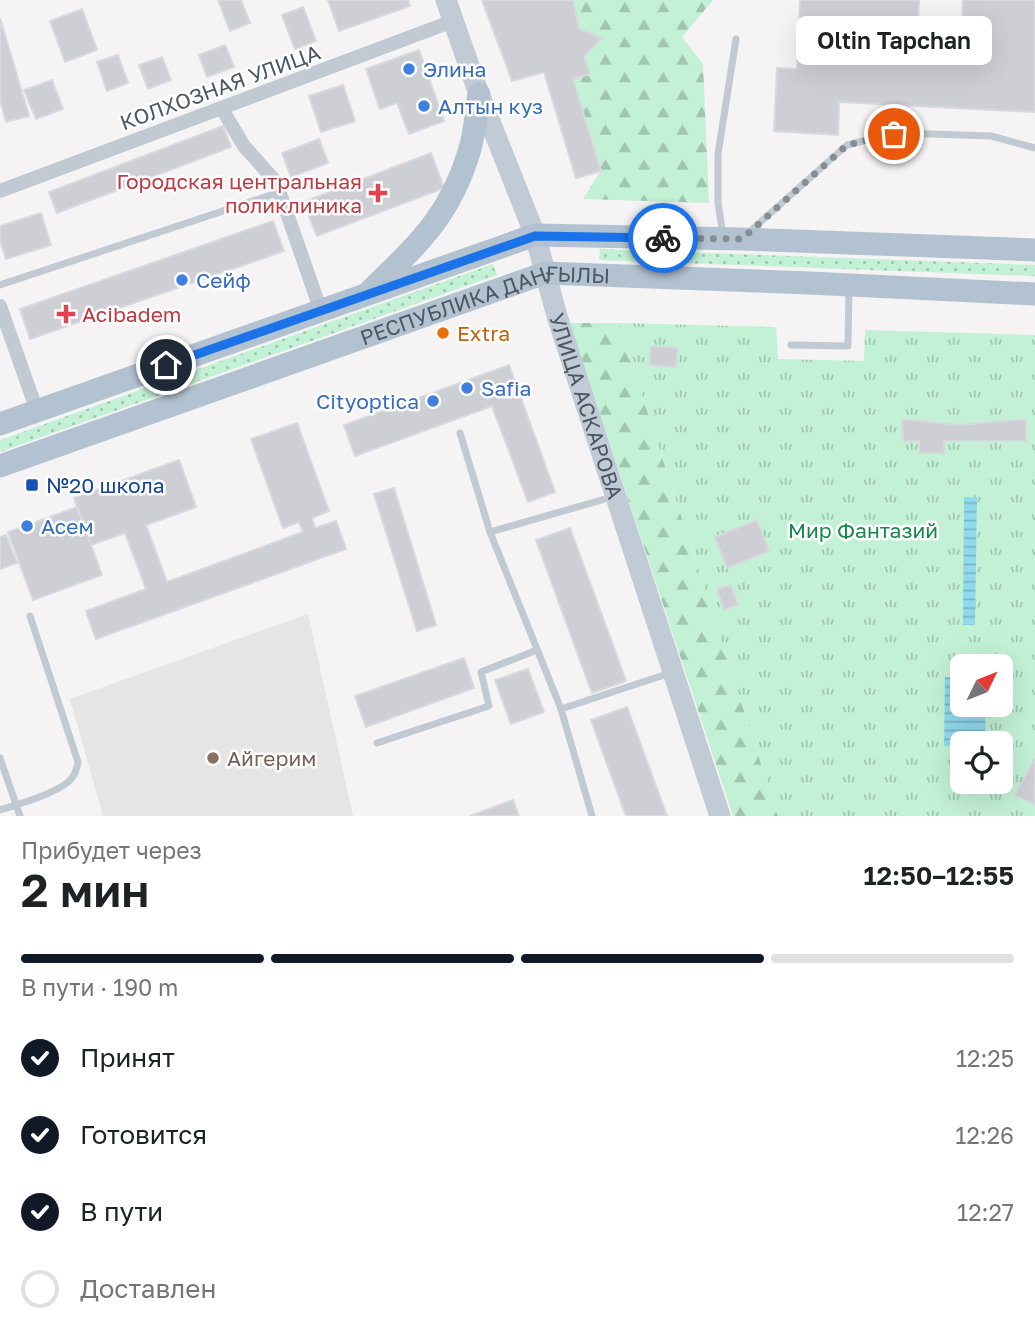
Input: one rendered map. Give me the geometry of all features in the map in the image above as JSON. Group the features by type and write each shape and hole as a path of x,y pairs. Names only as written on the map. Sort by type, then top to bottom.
{"main road":[{"name":"УЛИЦА АСКАРОВА","path":"446,0 479,94 535,236 557,316 720,816"},
{"path":"368,294 424,237 458,185 470,149 479,94"},
{"name":"РЕСПУБЛИКА ДАҢҒЫЛЫ","path":"0,424 535,236 733,239 1035,250"},
{"name":"РЕСПУБЛИКА ДАҢҒЫЛЫ","path":"0,466 545,272 1035,294"}],"street":[{"name":"КОЛХОЗНАЯ УЛИЦА","path":"0,191 453,21"},
{"path":"222,109 244,146 276,182 281,192 321,311"},
{"path":"0,306 37,411"}],"lane":[{"path":"736,39 718,154 718,203 733,239 847,145 894,134 930,134 991,136 1035,148"},
{"path":"0,285 281,192"},
{"path":"791,345 848,346 849,285"},
{"path":"460,433 490,533 561,709 592,816"},
{"path":"490,533 616,496"},
{"path":"0,810 62,787 74,777 78,762 30,616"},
{"path":"377,743 489,706 481,672 537,650"},
{"path":"561,709 674,672"},
{"path":"0,758 20,816"}],"shaded area":[{"name":"Айгерим","path":"308,614 353,816 103,816 70,699"}],"green space":[{"path":"573,0 713,0 682,37 703,64 709,203 583,199 601,171 573,79 589,74 584,57 601,39 579,29"},
{"path":"600,249 1035,265 1035,276 599,260"},
{"path":"493,264 497,275 0,452 0,440"},
{"path":"570,323 619,323 778,816 733,816"},
{"name":"Мир Фантазий","path":"619,323 776,327 778,359 864,361 865,330 1035,335 1035,816 778,816"}],"water":[{"path":"964,497 977,497 975,625 963,625"},
{"path":"945,677 950,677 950,718 986,718 985,731 950,731 950,746 944,746"}],"building":[{"path":"218,0 241,0 250,23 230,31"},
{"path":"328,0 408,0 410,6 339,31"},
{"path":"482,0 573,0 579,29 602,38 584,57 590,74 573,79 601,171 576,178 544,72 512,81"},
{"path":"800,0 919,0 918,20 962,23 963,0 1035,0 1035,112 839,102 838,135 774,131 777,68 797,69"},
{"path":"303,7 316,41 295,49 282,15"},
{"path":"82,9 97,50 65,62 50,21"},
{"path":"0,18 29,116 6,122 0,100"},
{"path":"225,45 234,67 207,77 199,55"},
{"path":"419,50 444,121 409,134 397,103 380,109 366,69"},
{"path":"118,55 128,83 107,91 97,62"},
{"path":"162,57 171,80 148,89 139,65"},
{"path":"52,80 63,109 36,119 24,90"},
{"path":"343,85 355,121 321,132 309,96"},
{"path":"223,126 231,147 57,213 49,192"},
{"path":"319,139 328,163 291,177 282,153"},
{"name":"Городская центральная поликлиника","path":"431,153 444,188 317,236 303,202"},
{"path":"41,213 51,245 6,259 0,241 0,226"},
{"path":"273,221 284,251 30,339 20,309"},
{"path":"651,346 678,348 676,367 649,365"},
{"path":"509,365 555,492 528,502 492,406 355,456 344,425"},
{"path":"902,419 960,425 1026,419 1026,441 944,441 944,453 919,453 919,441 903,441"},
{"path":"297,423 329,511 312,518 315,528 336,521 346,549 96,639 86,611 146,589 125,533 91,545 74,498 179,460 196,507 146,525 167,582 303,532 299,522 283,528 251,439"},
{"path":"394,488 436,625 417,631 374,494"},
{"path":"77,507 102,575 33,600 8,532"},
{"path":"757,520 769,551 727,568 715,537"},
{"path":"570,528 626,681 592,693 536,540"},
{"path":"6,535 17,563 0,569 0,537"},
{"path":"731,585 738,605 724,610 717,589"},
{"path":"464,658 474,688 366,727 355,696"},
{"path":"528,669 544,712 511,724 495,680"},
{"path":"627,707 667,816 626,816 591,720"},
{"path":"1035,758 1035,805 1015,795"},
{"path":"513,800 519,816 470,816"}],"way so far":[{"path":"663,238 742,239 847,145 894,134"}],"place":[{"name":"Элина","path":"409,69"},
{"name":"Алтын куз","path":"424,106"},
{"name":"Oltin Tapchan","path":"894,134"},
{"name":"Городская центральная поликлиника","path":"378,193"},
{"name":"Сейф","path":"182,280"},
{"name":"Acibadem","path":"66,314"},
{"name":"Extra","path":"443,333"},
{"name":"Safia","path":"467,388"},
{"name":"Cityoptica","path":"433,401"},
{"name":"№20 школа","path":"32,485"},
{"name":"Асем","path":"27,526"},
{"name":"Айгерим","path":"213,758"}],"route":[{"path":"166,365 535,236 663,238"}]}
